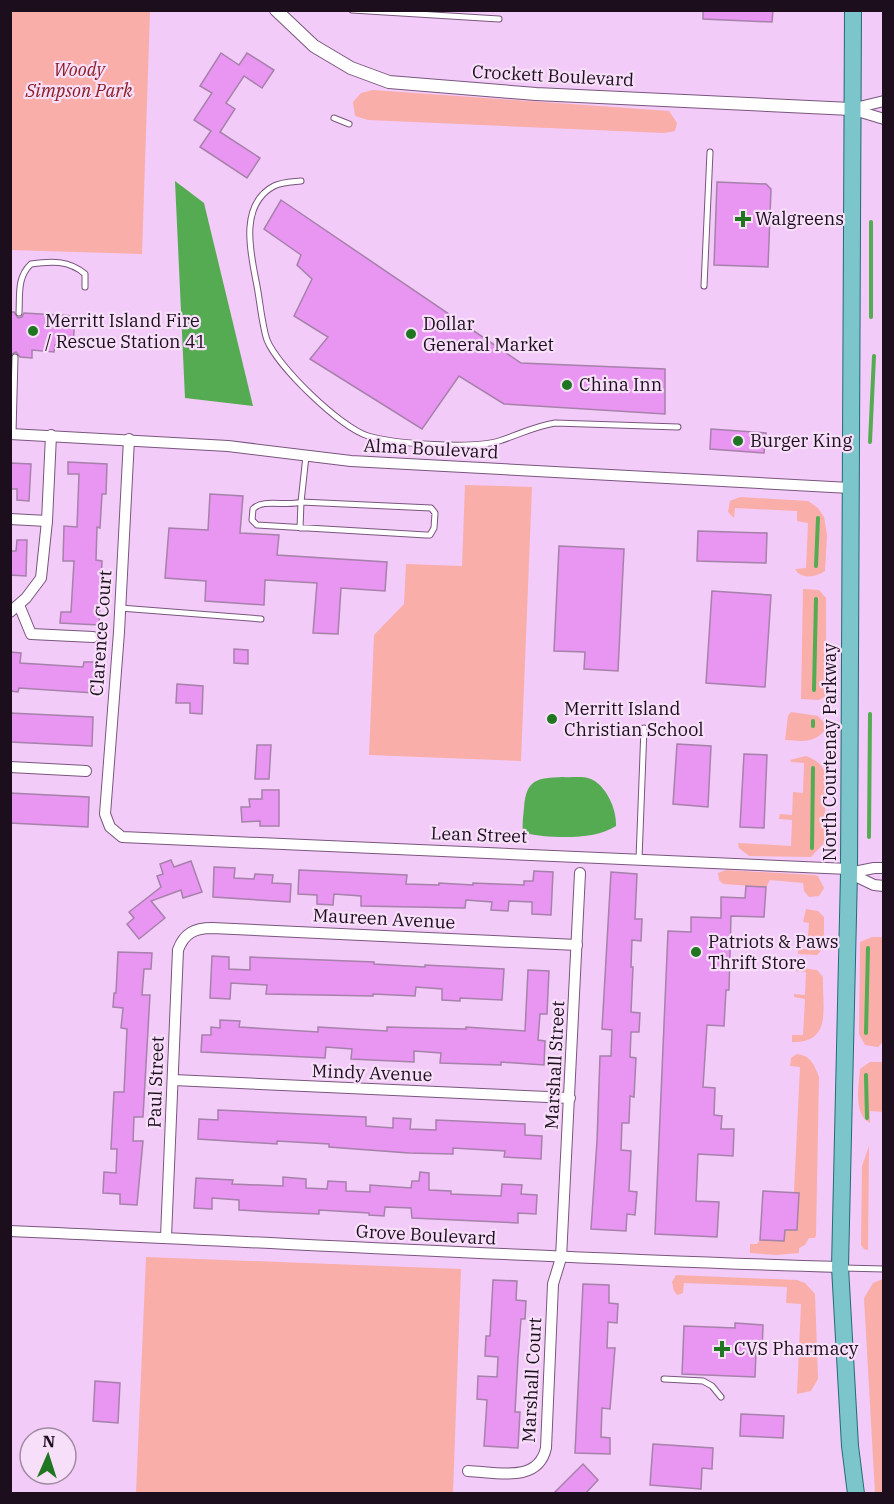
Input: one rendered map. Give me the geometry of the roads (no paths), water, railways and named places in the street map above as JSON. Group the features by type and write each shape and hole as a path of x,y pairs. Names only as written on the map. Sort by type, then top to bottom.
{"main road":[{"name":"North Courtenay Parkway","path":"853,10 849,871 840,1267 850,1446 856,1494"}],"street":[{"name":"Crockett Boulevard","path":"276,10 314,46 351,68 389,82 536,94 851,109"},
{"path":"851,109 884,101"},
{"path":"851,109 884,118"},
{"name":"Alma Boulevard","path":"12,434 228,446 351,461 850,488"},
{"path":"51,435 47,521 41,578 15,608 31,634 93,637"},
{"name":"Clarence Court","path":"110,827 105,814 120,608 129,439"},
{"path":"10,519 47,521"},
{"path":"10,767 86,771"},
{"name":"Lean Street","path":"110,827 122,837 639,859 849,871"},
{"path":"849,871 884,868"},
{"path":"849,871 874,885 884,886"},
{"name":"Marshall Street","path":"561,1258 580,873"},
{"name":"Maureen Avenue","path":"189,933 201,928 212,928 577,945"},
{"name":"Paul Street","path":"166,1237 178,950 182,940 189,933"},
{"name":"Mindy Avenue","path":"173,1080 570,1098"},
{"name":"Grove Boulevard","path":"10,1232 166,1237 561,1258 840,1267"},
{"name":"Marshall Court","path":"468,1472 523,1473 532,1471 544,1458 548,1436 553,1284 561,1258"}],"lane":[{"path":"352,10 499,19"},
{"path":"334,118 349,124"},
{"path":"704,286 710,152"},
{"path":"301,181 276,185 265,192 253,212 249,234 251,253 267,340 290,373 343,423 367,436 409,443 478,444 498,441 536,426 555,423 678,427"},
{"path":"19,313 21,278 31,264 62,262 77,267 85,274 85,287"},
{"path":"12,434 15,357"},
{"path":"300,528 306,456"},
{"path":"302,502 430,508 435,513 434,528 430,535 300,528 254,525 253,509 261,504 302,502"},
{"path":"120,608 261,619"},
{"path":"639,859 644,728"},
{"path":"840,1267 884,1269"},
{"path":"664,1379 703,1381 712,1386 721,1397"}],"waterway":[{"path":"871,222 871,317"},
{"path":"870,442 874,356"},
{"path":"816,566 818,518"},
{"path":"814,690 816,599"},
{"path":"869,837 870,714"},
{"path":"813,721 813,726"},
{"path":"812,848 813,768"},
{"path":"866,1033 868,948"},
{"path":"866,1075 867,1118"}],"place":[{"name":"Walgreens","path":"743,219"},
{"name":"Merritt Island Fire / Rescue Station 41","path":"33,331"},
{"name":"Dollar General Market","path":"411,334"},
{"name":"China Inn","path":"567,385"},
{"name":"Burger King","path":"738,441"},
{"name":"Merritt Island Christian School","path":"552,719"},
{"name":"Patriots & Paws Thrift Store","path":"696,952"},
{"name":"CVS Pharmacy","path":"722,1349"}],"park label":[{"name":"Woody Simpson Park","path":"79,80"}]}
